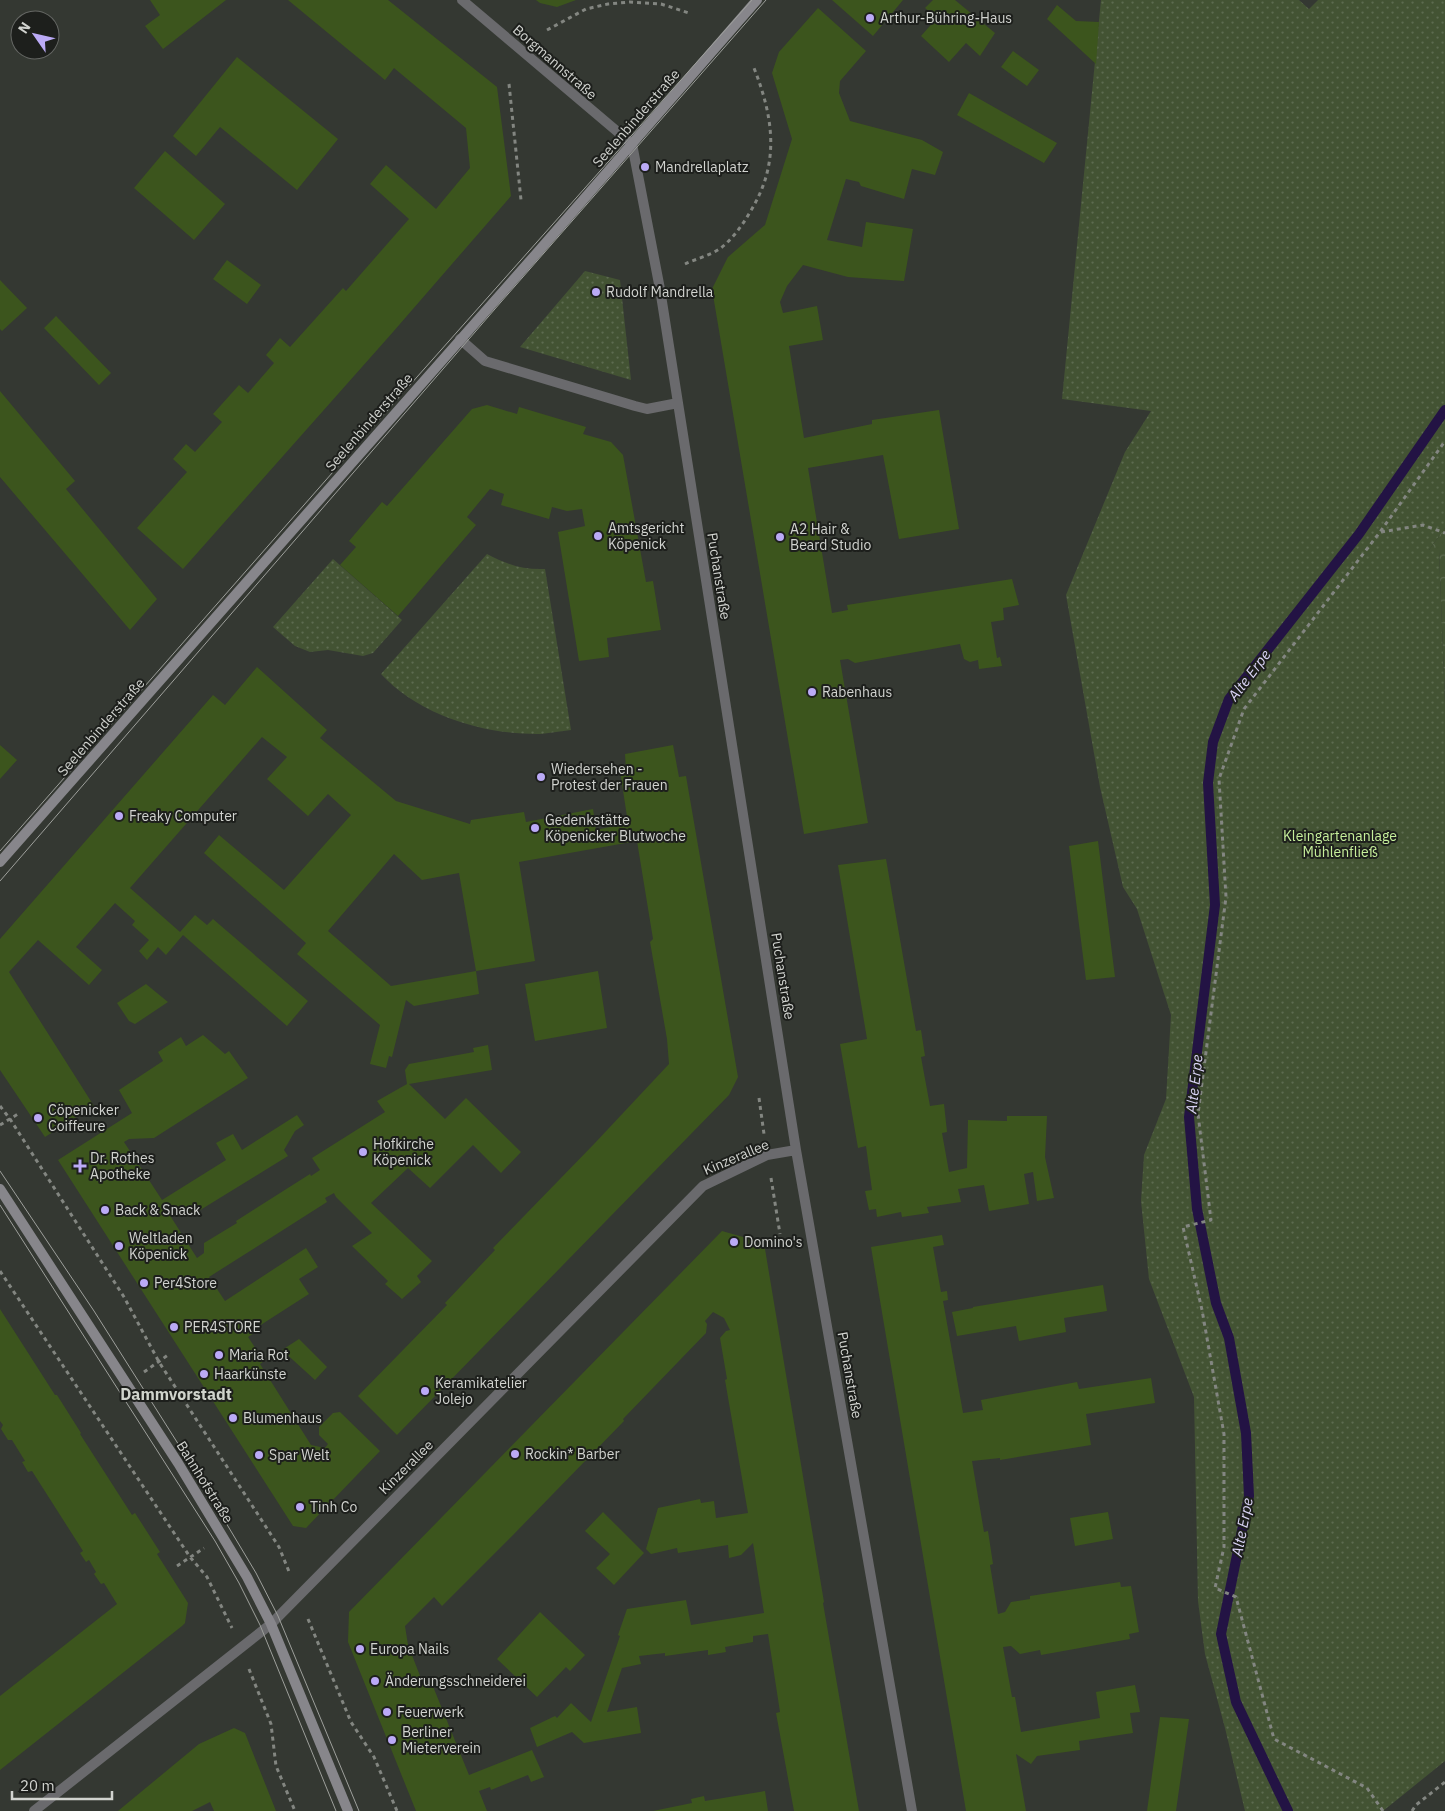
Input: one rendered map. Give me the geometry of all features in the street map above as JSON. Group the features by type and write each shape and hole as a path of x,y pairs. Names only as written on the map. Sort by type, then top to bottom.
{"street":[{"name":"Borgmannstraße","path":"462,0 632,144"},
{"name":"Seelenbinderstraße","path":"0,862 758,0"},
{"name":"Puchanstraße","path":"632,144 660,289 796,1150 912,1811"},
{"path":"460,339 484,361 635,406 647,409 678,403"},
{"name":"Kinzerallee","path":"34,1811 270,1624 703,1186 767,1155 796,1150"},
{"name":"Bahnhofstraße","path":"0,1189 178,1463 247,1577 270,1624 348,1811"}],"path":[{"path":"547,30 586,9 608,4 630,2 661,4 689,13"},
{"path":"685,264 720,249 739,230 756,202 769,171 772,144 769,119 763,92 754,68"},
{"path":"509,84 521,200"},
{"path":"1383,1811 1367,1788 1274,1740 1236,1597 1215,1588 1224,1547 1224,1434 1202,1310 1183,1227 1211,1220 1198,1114 1226,896 1219,779 1244,709 1380,532 1445,441"},
{"path":"1380,532 1423,524 1445,533"},
{"path":"0,1106 124,1298 159,1362 279,1548 351,1722 374,1757 397,1811"},
{"path":"0,1125 18,1114"},
{"path":"0,1271 190,1557 211,1584 271,1724 276,1766 295,1811"},
{"path":"144,1373 168,1355"},
{"path":"178,1566 207,1546"},
{"path":"1412,1811 1416,1805 1445,1782"}],"green space":[{"name":"Kleingartenanlage Mühlenfließ","path":"1101,0 1299,0 1309,9 1318,0 1445,0 1445,528 1429,550 1439,550 1445,703 1445,1761 1383,1811 1245,1811 1205,1654 1198,1601 1194,1397 1149,1279 1141,1201 1144,1155 1166,1099 1171,1015 1137,909 1123,887 1100,787 1066,595 1125,452 1151,411 1062,399"},
{"path":"585,271 620,280 631,380 520,347"},
{"path":"1445,528 1445,703 1439,550 1429,550"},
{"path":"487,554 515,566 545,569 571,730 541,734 498,731 476,727 434,712 397,689 381,674"},
{"path":"333,559 402,620 373,653 363,656 328,650 310,652 295,646 273,627"}],"building":[{"path":"150,0 226,0 163,49 145,26 160,15"},
{"path":"288,0 388,0 497,87 511,196 183,569 137,528 187,472 173,459 186,444 195,452 222,422 213,414 239,385 248,393 274,363 266,355 280,338 290,347 343,288 346,291 409,219 370,184 386,165 436,209 470,168 466,128 394,68 385,80"},
{"path":"536,0 576,0 557,7 540,3"},
{"name":"Arthur-Bühring-Haus","path":"832,0 903,0 873,36"},
{"path":"933,0 955,0 995,33 980,56 966,43 949,62 921,36 937,18 925,8"},
{"path":"1057,5 1076,21 1099,22 1096,64 1047,19"},
{"path":"818,8 866,51 840,81 839,93 850,121 922,140 943,152 935,175 912,169 904,199 861,186 859,182 846,179 827,240 862,247 866,222 913,229 904,281 848,277 803,265 787,286 780,302 783,313 817,306 823,340 789,346 804,438 872,424 872,420 939,410 959,529 899,539 883,455 808,468 832,613 848,610 847,605 1012,579 1019,605 1003,608 1004,620 991,622 997,658 1000,657 1002,666 979,669 978,660 970,662 964,659 960,644 855,663 848,659 840,660 868,823 804,834 712,289 728,257 765,225 792,139 772,73 779,52"},
{"path":"1013,51 1039,70 1027,86 1001,67"},
{"path":"237,57 338,139 297,190 220,127 196,156 173,136"},
{"path":"969,93 1057,143 1044,163 957,115"},
{"path":"165,151 225,204 194,240 134,188"},
{"path":"227,260 261,285 247,304 213,279"},
{"path":"0,280 27,308 2,331 0,329"},
{"path":"56,316 111,373 99,385 44,328"},
{"path":"0,391 75,481 66,489 157,599 130,630 0,477"},
{"name":"Amtsgericht Köpenick","path":"487,405 517,414 519,407 586,427 583,434 611,442 623,455 646,582 653,581 661,630 607,638 609,657 579,661 558,532 585,526 582,509 567,511 552,507 549,519 501,505 504,494 490,489 467,517 476,525 398,616 340,565 356,547 349,541 382,502 387,506 472,409"},
{"path":"257,667 327,730 320,738 396,801 470,824 471,820 524,812 526,822 593,809 596,830 628,823 620,771 626,770 625,754 673,745 679,777 686,776 738,1077 729,1095 397,1435 358,1396 447,1305 445,1303 495,1250 493,1248 669,1064 667,1039 650,942 653,939 637,841 519,862 535,961 476,971 479,994 414,1006 406,1000 392,1057 389,1056 386,1068 370,1064 380,1025 297,954 306,943 204,853 219,835 284,890 351,815 328,794 308,816 267,779 287,757 262,737 130,888 180,932 195,915 207,925 213,919 308,1001 287,1026 183,935 166,955 158,947 147,960 139,951 149,940 132,925 135,921 115,903 76,947 102,970 89,985 38,940 9,972 94,1106 45,1137 0,1070 0,939 213,695 225,705","holes":["394,854 422,880 459,873 476,971 391,986 328,931"]},
{"path":"0,745 17,760 0,779"},
{"path":"1098,841 1115,977 1086,980 1069,846"},
{"path":"886,859 916,1031 921,1030 925,1056 921,1057 930,1106 944,1104 947,1132 942,1133 949,1172 967,1168 968,1120 1007,1121 1007,1116 1047,1116 1045,1157 1054,1198 1037,1201 1033,1172 1024,1174 1029,1204 989,1211 984,1185 958,1189 961,1202 927,1207 929,1213 902,1217 901,1212 877,1217 876,1209 869,1210 865,1191 872,1190 866,1146 858,1148 840,1044 867,1039 838,865"},
{"path":"598,971 607,1028 535,1041 525,984"},
{"path":"146,984 168,1002 135,1024 129,1021 117,1003"},
{"path":"203,1035 225,1054 229,1051 248,1078 154,1138 129,1139 124,1142 162,1200 226,1160 216,1143 233,1134 242,1150 297,1115 304,1125 295,1131 284,1150 288,1156 197,1212 180,1212 171,1217 197,1258 204,1253 204,1243 310,1174 311,1176 320,1170 312,1158 385,1112 377,1101 407,1084 405,1070 409,1064 474,1052 473,1048 488,1045 492,1070 409,1084 445,1119 466,1098 521,1152 501,1173 473,1145 430,1188 408,1168 371,1203 432,1261 417,1276 421,1282 402,1299 385,1284 388,1281 352,1246 372,1233 334,1193 325,1198 327,1202 209,1277 225,1301 306,1248 318,1267 299,1279 309,1294 256,1328 257,1331 248,1337 264,1361 260,1364 311,1445 325,1448 328,1444 319,1435 319,1427 333,1413 340,1412 380,1451 306,1528 293,1526 58,1160 132,1113 119,1090 163,1061 158,1052 181,1037 186,1046"},
{"path":"722,1231 764,1243 859,1811 794,1811 776,1713 780,1712 768,1634 753,1636 753,1642 725,1647 726,1652 708,1655 708,1650 665,1656 665,1653 639,1656 641,1664 622,1668 607,1712 637,1707 641,1733 584,1743 572,1732 537,1747 530,1728 555,1716 557,1718 571,1703 591,1722 620,1636 618,1635 627,1609 686,1600 691,1625 764,1613 753,1543 741,1555 729,1558 728,1545 678,1553 677,1548 651,1554 646,1549 658,1508 700,1499 701,1503 714,1501 716,1518 748,1513 725,1380 727,1379 720,1338 726,1331 730,1330 724,1318 713,1312 705,1321 707,1324 706,1333 514,1534 442,1606 434,1597 405,1626 408,1645 424,1686 432,1684 469,1775 532,1750 544,1777 531,1782 528,1775 491,1790 490,1787 479,1791 487,1811 416,1811 348,1642 349,1612"},
{"path":"942,1235 944,1245 933,1247 941,1292 947,1291 948,1300 943,1301 963,1413 983,1410 981,1400 1077,1382 1079,1389 1151,1378 1155,1403 1086,1414 1091,1445 1000,1460 1000,1458 972,1461 984,1532 988,1531 993,1564 990,1565 998,1614 1005,1612 1011,1602 1030,1599 1030,1596 1120,1582 1121,1587 1131,1586 1139,1632 1129,1634 1130,1639 1041,1655 1040,1650 1020,1654 1011,1646 1003,1647 1012,1697 1015,1697 1021,1732 1100,1718 1096,1692 1135,1685 1140,1712 1130,1713 1133,1733 1079,1741 1080,1750 1037,1756 1031,1764 1016,1754 1026,1811 966,1811 871,1247"},
{"path":"1103,1285 1107,1311 1064,1318 1066,1332 1019,1341 1016,1326 957,1336 952,1312"},
{"path":"0,1309 55,1395 57,1395 132,1515 135,1513 160,1552 157,1554 188,1603 185,1623 182,1626 0,1770 0,1696 117,1604 104,1583 101,1584 94,1574 96,1572 89,1560 86,1562 80,1553 83,1551 32,1471 28,1472 22,1462 25,1461 12,1440 8,1440 1,1429 3,1425 0,1421"},
{"path":"299,1339 327,1367 315,1380 282,1350"},
{"path":"603,1512 644,1553 614,1585 596,1568 610,1554 585,1531"},
{"path":"1108,1512 1113,1539 1075,1546 1070,1518"},
{"path":"540,1612 585,1655 570,1671 566,1667 537,1697 497,1659"},
{"path":"1160,1717 1189,1719 1176,1811 1147,1811"},
{"path":"234,1728 245,1733 276,1811 214,1811 210,1802 192,1811 118,1811 199,1744"},
{"path":"765,1791 768,1811 653,1811 692,1803 691,1799 704,1796 705,1801"}],"waterway":[{"name":"Alte Erpe","path":"1288,1811 1236,1702 1221,1634 1249,1496 1246,1433 1229,1338 1216,1303 1197,1209 1189,1117 1215,905 1208,783 1213,742 1229,699 1359,534 1445,410"}],"tram line":[{"path":"0,851 369,431 752,0"},
{"path":"0,881 501,302 766,0"},
{"path":"0,1171 94,1311 189,1461 256,1573 278,1616 359,1811"},
{"path":"0,1205 215,1541 239,1583 260,1625 336,1811"}],"place":[{"name":"Arthur-Bühring-Haus","path":"870,18"},
{"name":"Mandrellaplatz","path":"645,167"},
{"name":"Rudolf Mandrella","path":"596,292"},
{"name":"Amtsgericht Köpenick","path":"598,536"},
{"name":"A2 Hair & Beard Studio","path":"780,537"},
{"name":"Rabenhaus","path":"812,692"},
{"name":"Wiedersehen - Protest der Frauen","path":"541,777"},
{"name":"Freaky Computer","path":"119,816"},
{"name":"Gedenkstätte Köpenicker Blutwoche","path":"535,828"},
{"name":"Cöpenicker Coiffeure","path":"38,1118"},
{"name":"Hofkirche Köpenick","path":"363,1152"},
{"name":"Dr. Rothes Apotheke","path":"80,1166"},
{"name":"Back & Snack","path":"105,1210"},
{"name":"Domino's","path":"734,1242"},
{"name":"Weltladen Köpenick","path":"119,1246"},
{"name":"Per4Store","path":"144,1283"},
{"name":"PER4STORE","path":"174,1327"},
{"name":"Maria Rot","path":"219,1355"},
{"name":"Haarkünste","path":"204,1374"},
{"name":"Keramikatelier Jolejo","path":"425,1391"},
{"name":"Blumenhaus","path":"233,1418"},
{"name":"Rockin* Barber","path":"515,1454"},
{"name":"Spar Welt","path":"259,1455"},
{"name":"Tinh Co","path":"300,1507"},
{"name":"Europa Nails","path":"360,1649"},
{"name":"Änderungsschneiderei","path":"375,1681"},
{"name":"Feuerwerk","path":"387,1712"},
{"name":"Berliner Mieterverein","path":"392,1740"}],"district":[{"name":"Dammvorstadt","path":"176,1394"}]}
